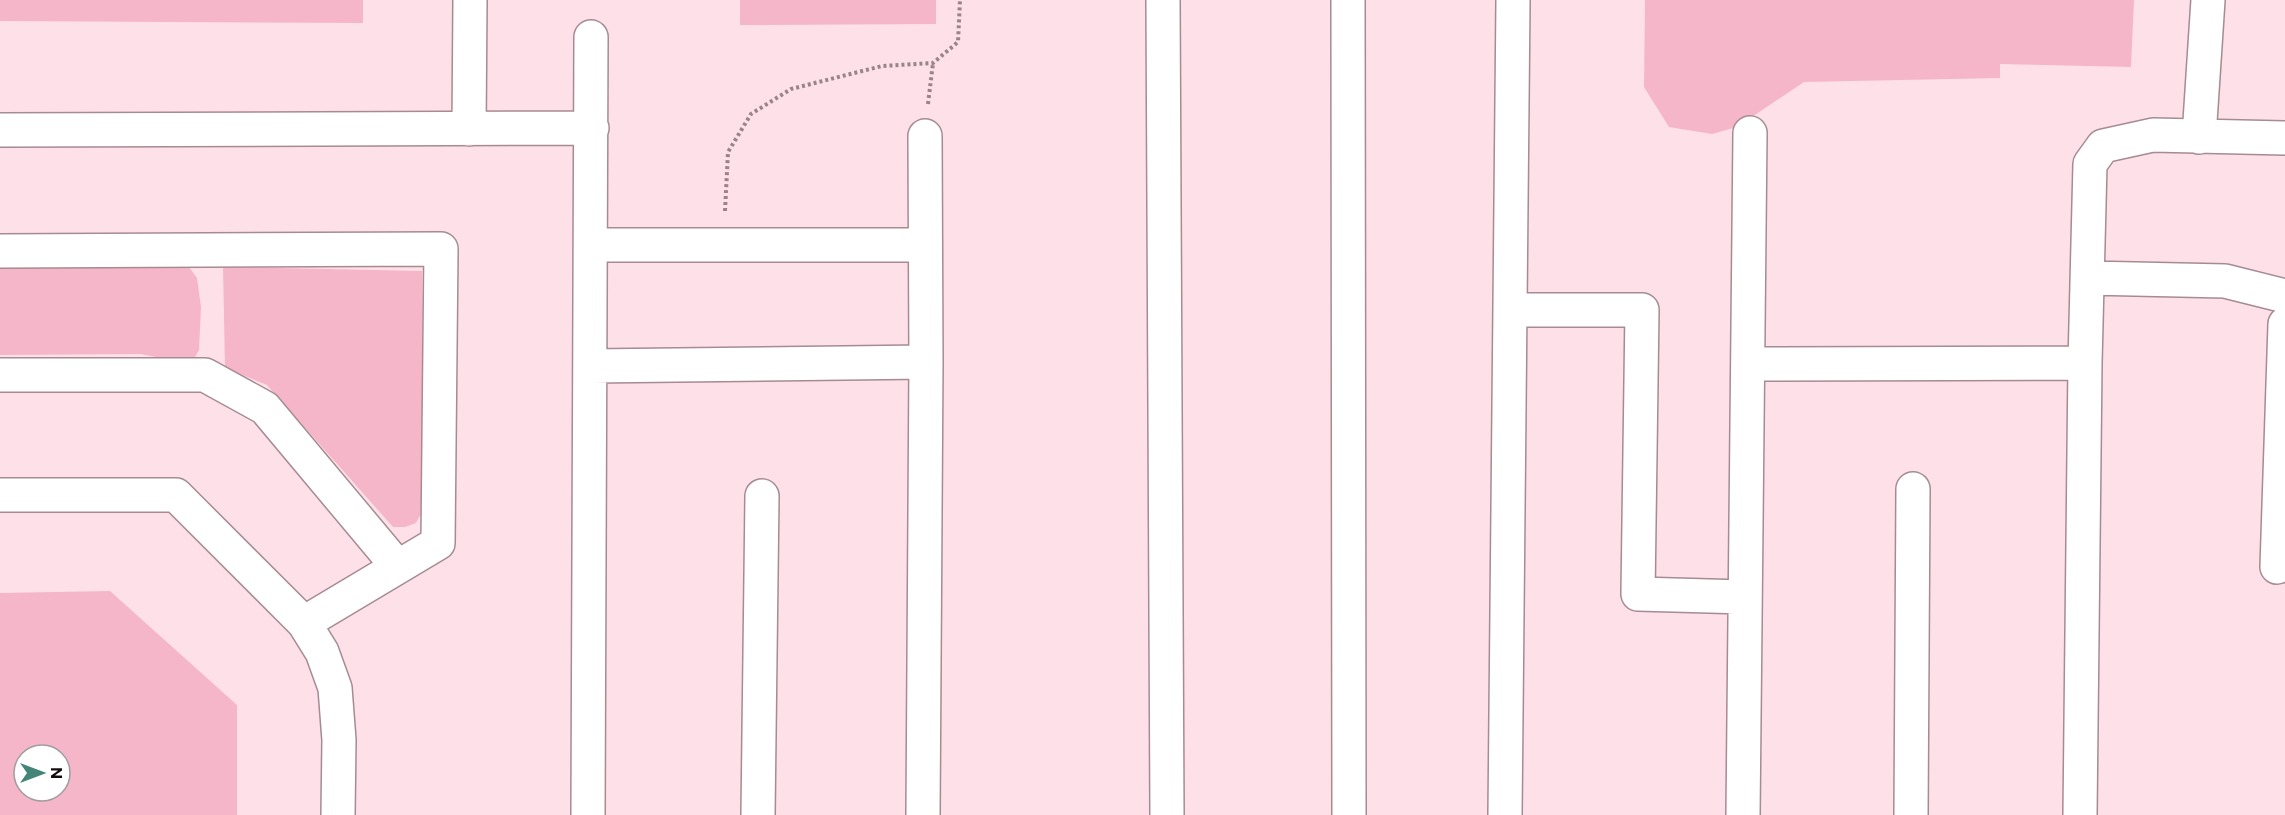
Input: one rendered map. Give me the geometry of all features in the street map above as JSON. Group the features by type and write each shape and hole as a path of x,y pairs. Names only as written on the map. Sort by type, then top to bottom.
{"street":[{"path":"469,129 470,0"},
{"path":"1163,0 1167,815"},
{"path":"1348,0 1349,815"},
{"path":"1505,815 1513,0"},
{"path":"2199,137 2208,0"},
{"path":"588,815 591,37"},
{"path":"0,130 592,128"},
{"path":"1743,815 1750,133"},
{"path":"2080,815 2085,363 2089,278 2090,164 2103,146 2153,135 2285,138"},
{"path":"923,815 925,136"},
{"path":"591,245 925,245"},
{"path":"0,250 441,249 438,543 304,623"},
{"path":"2089,278 2225,281 2285,296"},
{"path":"1510,310 1642,310 1638,594 1745,597"},
{"path":"2277,567 2282,513 2285,324"},
{"path":"591,366 926,362"},
{"path":"1748,364 2085,363"},
{"path":"0,375 205,375 265,408 398,567"},
{"path":"1911,815 1913,489"},
{"path":"0,495 176,495 304,623 322,652 334,688 339,740 338,815"},
{"path":"758,815 762,496"}],"path":[{"path":"725,245 728,152 751,114 791,88 882,66 933,63 958,42 960,0"},
{"path":"925,136 933,63"}],"shaded area":[{"path":"0,0 363,0 363,23 0,21"},
{"path":"740,0 936,0 936,24 740,25"},
{"path":"1645,0 2134,0 2131,67 2000,64 2000,78 1804,82 1737,127 1712,134 1669,127 1644,87"},
{"path":"189,267 197,278 201,307 199,350 191,364 141,354 0,355 0,268"},
{"path":"223,267 422,271 425,506 416,523 405,527 393,527 267,385 225,368"},
{"path":"110,591 237,705 237,815 0,815 0,593"}]}
